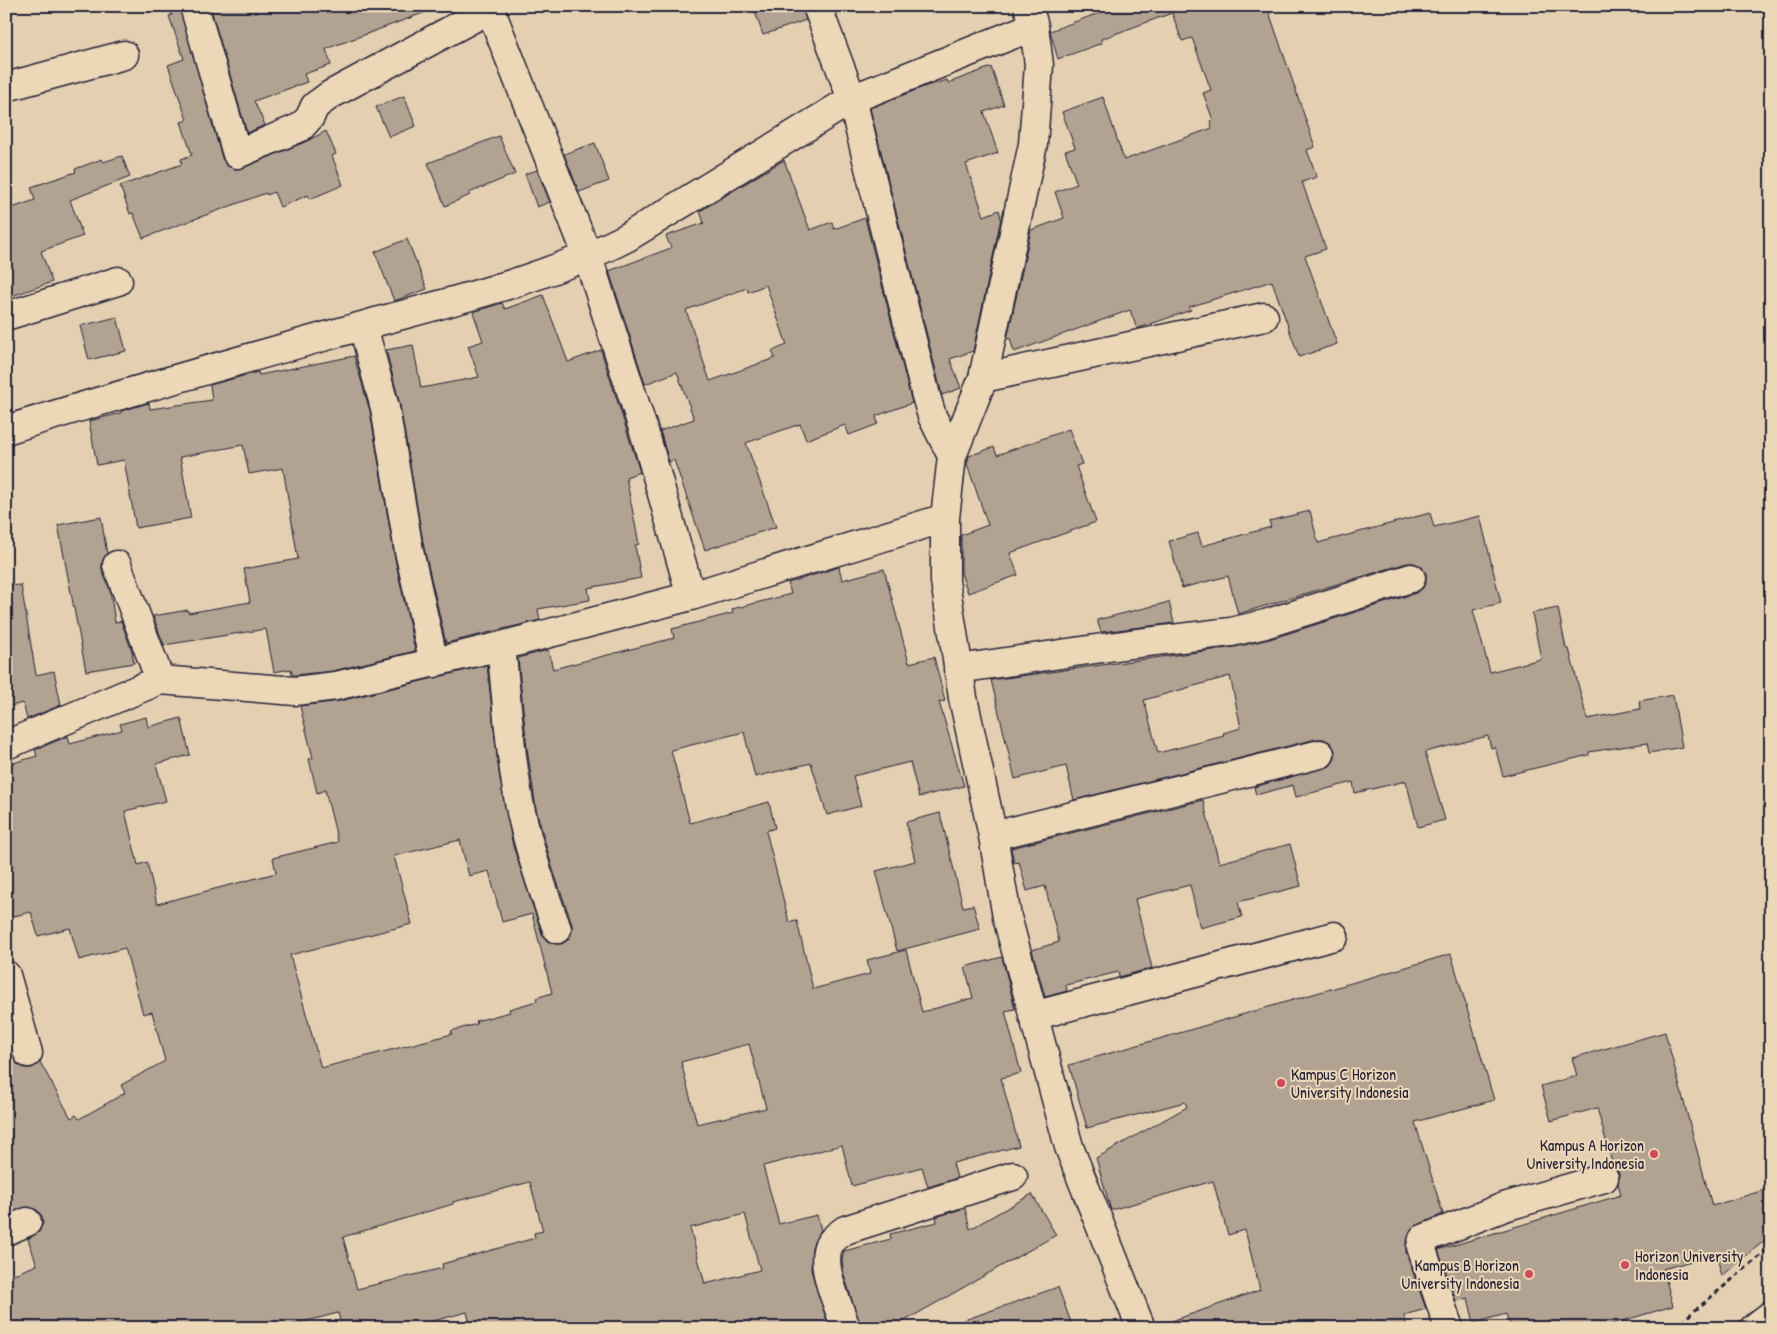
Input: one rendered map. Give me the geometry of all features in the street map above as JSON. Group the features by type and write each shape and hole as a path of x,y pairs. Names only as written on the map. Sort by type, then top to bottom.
{"street":[{"path":"194,6 237,154 301,127 310,117 315,106 330,94 490,8 588,257 647,440 691,596"},
{"path":"817,6 852,98 926,396 932,416 952,456"},
{"path":"6,430 191,374 483,292 588,257 626,238 852,98 1031,16 1039,65 1033,144 983,378 952,456 945,518 945,581 963,698 993,836 1007,917 1069,1147 1141,1328"},
{"path":"6,87 124,55"},
{"path":"6,316 118,281"},
{"path":"983,378 1264,317"},
{"path":"363,326 385,408 409,551 434,663"},
{"path":"6,745 160,680 295,691 336,686 434,663 691,596 945,518"},
{"path":"117,565 160,680"},
{"path":"958,669 1130,644 1231,632 1265,624 1411,578"},
{"path":"501,646 510,739 521,812 535,866 557,929"},
{"path":"993,836 1320,754"},
{"path":"1033,1016 1334,936"},
{"path":"6,975 28,1053"},
{"path":"846,1328 827,1270 827,1250 834,1238 845,1230 1013,1176"},
{"path":"1449,1328 1421,1247 1423,1239 1504,1208 1604,1178"},
{"path":"1754,1328 1771,1315"}],"path":[{"path":"1674,1328 1771,1247"}],"building":[{"path":"169,6 179,6 222,158 226,165 234,169 243,168 326,131 336,154 332,156 343,185 310,199 308,195 280,207 274,192 267,195 266,193 143,238 133,213 130,214 120,186 182,164 181,159 192,155 181,122 187,120 168,65 184,59 169,16 172,15"},
{"path":"210,6 433,6 434,9 326,49 331,65 304,74 307,82 254,101 265,125 247,133"},
{"path":"753,6 802,6 806,20 763,35"},
{"path":"1118,6 1267,6 1315,147 1307,150 1317,177 1302,182 1326,249 1305,256 1337,344 1299,357 1272,281 1189,307 1191,310 1137,329 1130,310 1014,352 1010,338 1007,339 1031,230 1064,218 1055,192 1077,184 1065,151 1075,148 1062,112 1103,97 1124,160 1212,128 1210,121 1213,120 1203,93 1211,90 1192,38 1182,41 1172,13 1101,39 1102,43 1058,59 1050,31"},
{"path":"991,67 1004,105 984,112 998,153 966,164 984,216 999,210 1001,218 973,351 950,359 961,388 942,395 870,108 926,86 947,80 948,83"},
{"path":"404,96 416,126 389,137 376,107"},
{"path":"499,136 515,174 469,193 470,195 445,206 428,163"},
{"path":"595,143 609,181 579,192 564,154"},
{"path":"122,156 130,177 70,200 83,236 41,251 52,282 6,298 6,210 35,200 31,187 76,172 75,169 102,159 103,162"},
{"path":"784,160 810,230 832,222 834,229 865,218 912,403 876,416 878,424 849,435 845,425 806,440 800,424 746,443 776,527 705,550 674,460 669,462 660,431 694,419 677,372 645,384 609,271 671,248 666,236 704,223 700,211","holes":["766,285 787,345 772,351 775,358 710,381 686,310 747,288 748,292"]},
{"path":"537,170 550,202 537,207 525,174"},
{"path":"407,239 427,289 394,301 375,252"},
{"path":"543,295 568,362 601,350 640,472 626,477 639,544 635,545 641,578 588,588 590,600 538,609 540,620 446,643 424,548 400,405 386,350 413,345 421,388 479,377 468,346 483,341 473,312 502,303 505,309"},
{"path":"117,317 126,351 89,360 80,326"},
{"path":"354,356 370,411 394,554 415,651 333,671 292,675 291,669 274,672 266,629 164,645 153,616 188,610 188,613 250,602 244,569 298,559 283,468 249,474 243,445 180,457 191,518 136,528 124,460 97,465 89,421 121,413 121,411 149,403 150,409 212,400 210,385 258,372 259,375"},
{"path":"1069,429 1082,464 1076,466 1096,522 1010,553 1018,575 968,593 961,573 961,535 988,525 967,464 969,456 994,447 997,455"},
{"path":"1310,511 1318,543 1430,513 1434,527 1480,516 1501,603 1473,610 1490,672 1541,659 1532,613 1558,608 1566,649 1569,649 1587,719 1640,709 1639,701 1673,695 1682,747 1649,753 1647,743 1589,752 1589,755 1503,776 1495,747 1491,748 1488,736 1425,752 1445,820 1418,827 1406,781 1355,793 1353,782 1296,797 1293,785 1256,795 1254,787 1330,766 1335,759 1335,751 1331,743 1324,739 1316,739 1074,800 1066,766 1015,779 991,680 1235,647 1270,639 1416,593 1423,588 1426,581 1426,573 1421,566 1407,563 1238,614 1228,576 1182,588 1169,541 1198,533 1202,546 1271,527 1269,521","holes":["1230,676 1241,728 1223,733 1224,736 1158,753 1144,700"]},
{"path":"101,517 107,554 102,562 102,570 110,590 115,622 121,621 132,651 134,663 86,671 58,525"},
{"path":"839,567 842,580 884,569 909,663 934,657 945,701 939,702 964,786 919,797 910,762 853,776 861,806 827,815 811,763 755,777 744,732 671,750 690,823 769,802 775,828 766,831 789,922 797,921 813,989 870,974 867,960 906,950 922,1012 973,998 965,967 1002,957 1015,1009 1005,1011 1021,1073 1001,1078 1019,1146 953,1163 957,1178 928,1187 922,1167 852,1186 842,1145 763,1166 779,1224 817,1215 821,1230 812,1247 811,1270 829,1328 471,1328 467,1312 407,1328 342,1328 338,1313 279,1328 6,1328 6,1277 37,1265 28,1239 39,1232 43,1223 42,1216 37,1210 29,1207 6,1214 6,1033 17,1064 24,1068 32,1068 40,1062 71,1118 76,1115 79,1119 125,1093 121,1085 165,1061 152,1012 143,1014 125,948 79,960 70,928 38,936 31,912 6,918 6,765 37,756 35,750 68,736 70,744 122,730 120,724 146,717 148,727 181,718 190,755 156,764 166,801 125,811 138,865 147,862 157,904 276,873 273,858 338,842 325,790 317,793 309,759 313,758 300,706 340,701 487,665 499,773 513,846 542,934 547,941 562,944 569,939 572,924 552,867 536,809 527,748 518,658 548,650 553,669 674,638 672,629 733,613 732,609 791,594 788,583","holes":["460,840 469,876 489,871 502,922 532,914 552,993 536,998 537,1001 509,1009 510,1012 476,1021 477,1024 451,1031 452,1034 321,1068 290,955 412,924 394,856","749,1044 766,1108 697,1124 681,1062","530,1182 543,1231 534,1233 535,1238 442,1264 443,1268 357,1289 343,1237 453,1204 453,1202","745,1214 760,1270 705,1284 690,1228"]},
{"path":"21,585 36,675 54,671 61,705 27,719 23,703 6,707 6,586"},
{"path":"1169,602 1174,623 1101,632 1097,620"},
{"path":"1203,800 1219,863 1290,844 1301,886 1238,902 1242,917 1200,928 1190,885 1135,899 1152,968 1119,977 1118,972 1066,985 1067,991 1045,997 1032,950 1059,942 1045,886 1027,891 1019,862 1014,863 1011,848"},
{"path":"940,813 963,907 973,905 980,929 897,951 876,871 915,861 906,822"},
{"name":"Kampus C Horizon University Indonesia","path":"1451,954 1494,1100 1415,1122 1443,1214 1412,1228 1406,1243 1406,1252 1426,1309 1404,1315 1407,1328 1164,1328 1163,1324 1260,1290 1245,1230 1228,1235 1213,1181 1111,1210 1096,1158 1187,1107 1185,1102 1087,1128 1069,1065"},
{"name":"Kampus A Horizon University Indonesia","path":"1665,1032 1712,1206 1771,1188 1771,1235 1722,1276 1716,1254 1663,1269 1673,1306 1599,1328 1511,1328 1506,1314 1474,1323 1468,1298 1456,1301 1438,1250 1621,1195 1618,1184 1619,1173 1613,1166 1597,1108 1551,1121 1541,1086 1577,1076 1572,1058"},
{"path":"1032,1194 1056,1235 892,1328 861,1328 844,1275 842,1259 844,1251 891,1239 890,1234 937,1222 936,1217 965,1208 970,1229"},
{"path":"1058,1287 1073,1328 954,1328 953,1324"}],"place":[{"name":"Kampus C Horizon University Indonesia","path":"1281,1083"},
{"name":"Kampus A Horizon University Indonesia","path":"1654,1154"},
{"name":"Horizon University Indonesia","path":"1625,1265"},
{"name":"Kampus B Horizon University Indonesia","path":"1529,1274"}]}
